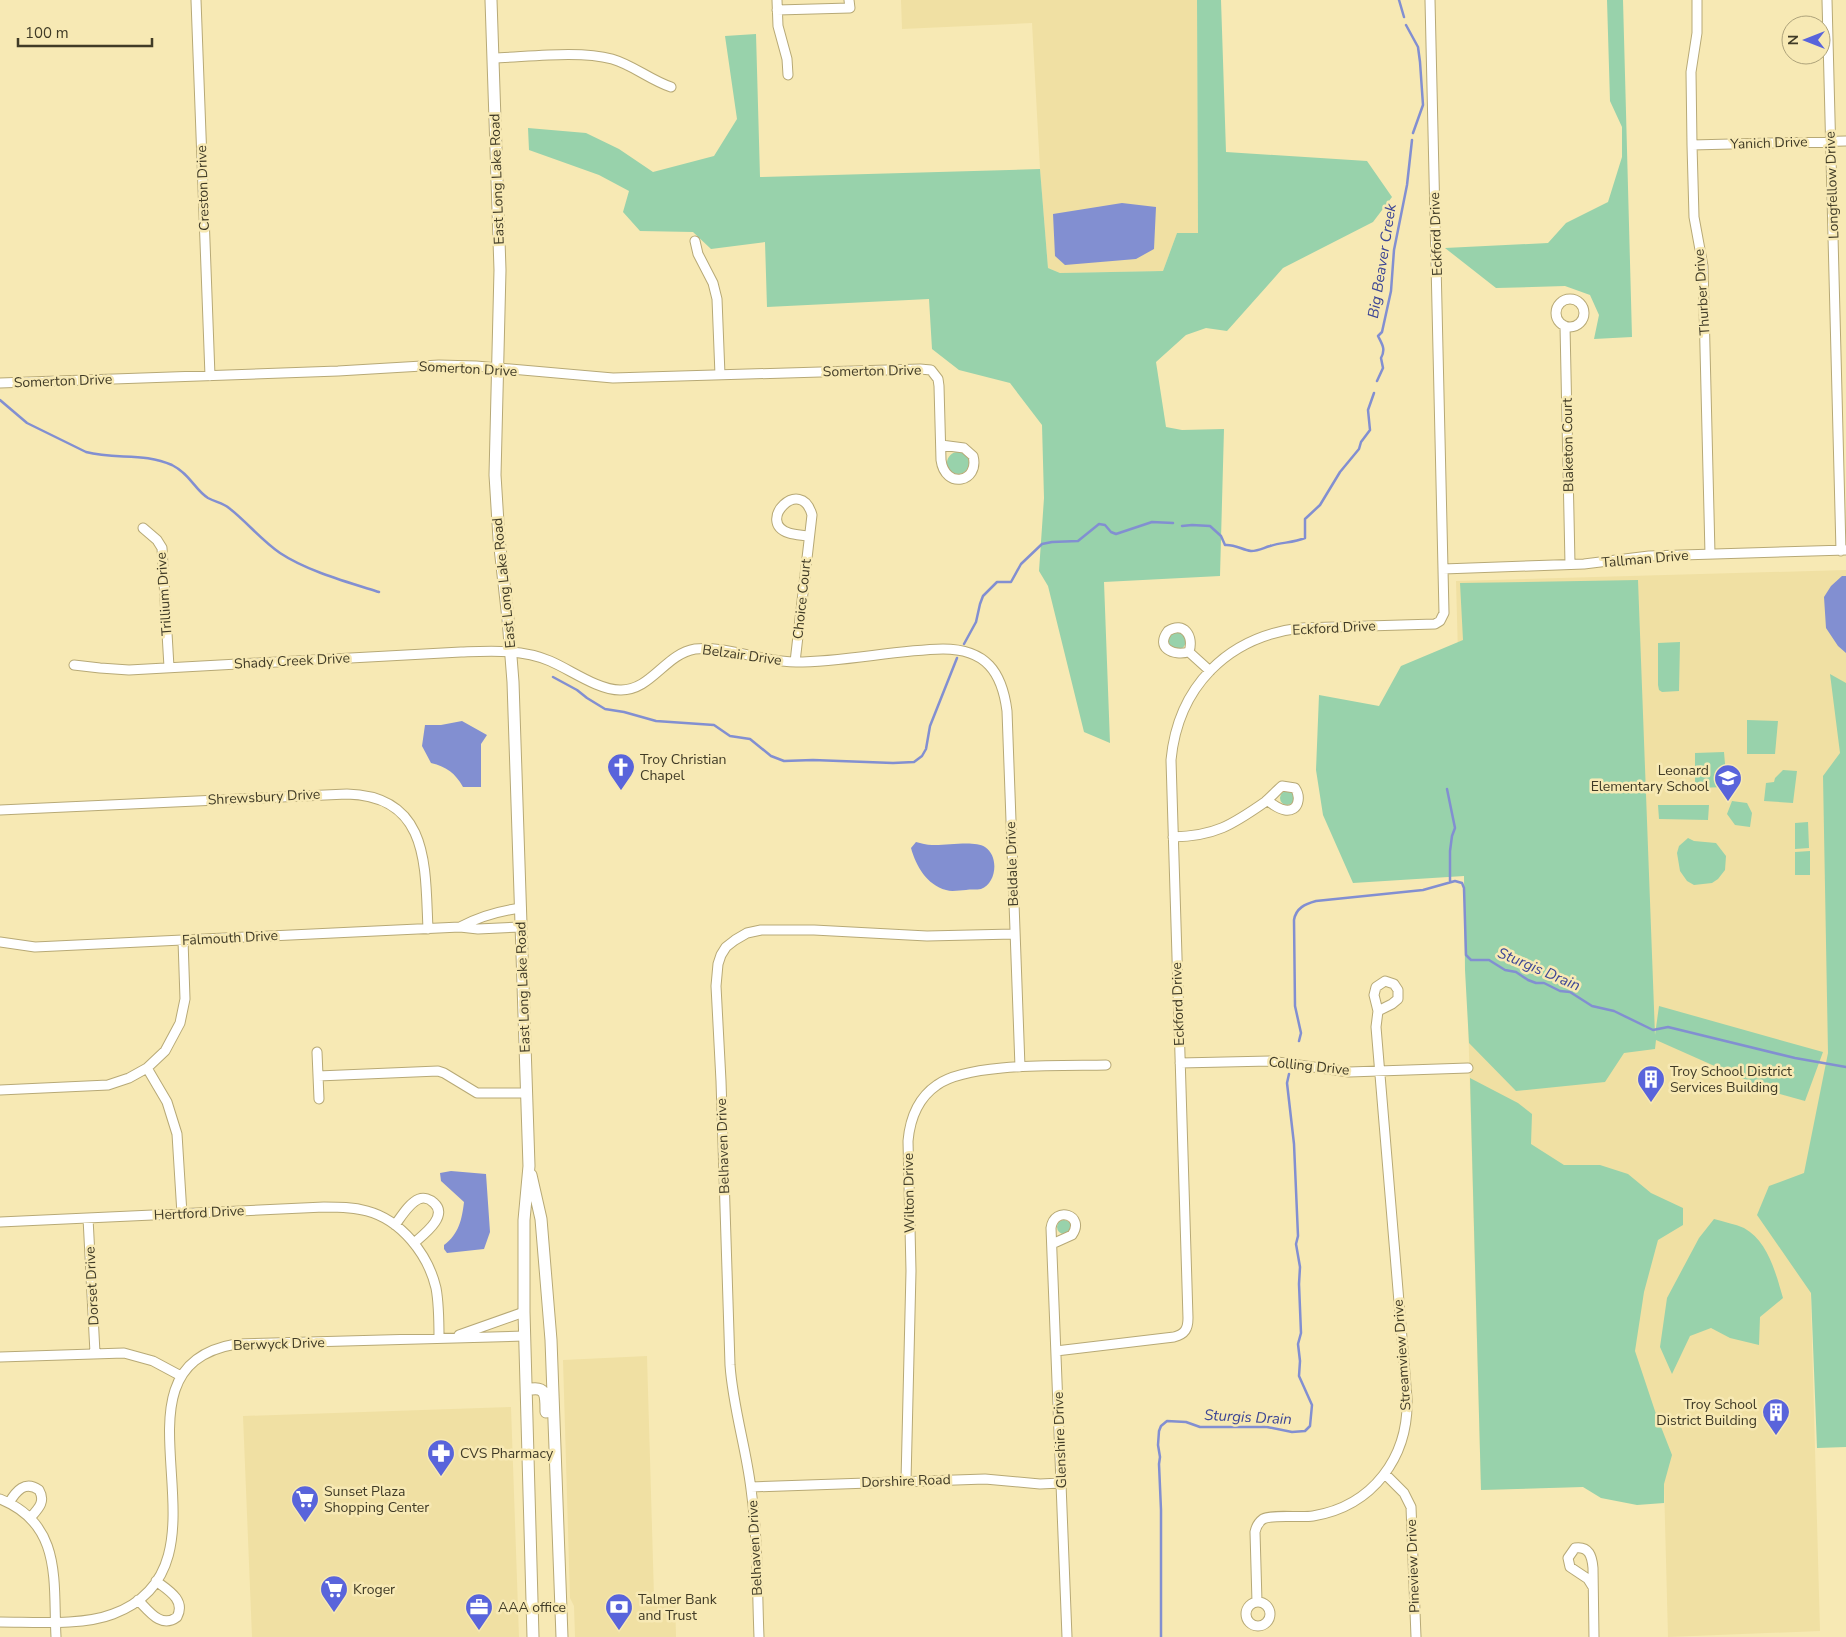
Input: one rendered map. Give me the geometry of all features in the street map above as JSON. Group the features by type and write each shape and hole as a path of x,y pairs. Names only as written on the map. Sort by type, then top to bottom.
{"main road":[{"name":"East Long Lake Road","path":"491,0 500,270 495,475 499,539 511,651 530,1166 524,1220 524,1336 533,1637"},
{"name":"East Long Lake Road","path":"530,1166 541,1219 551,1348 562,1637"},
{"path":"524,1273 531,1270 538,1274 543,1338 546,1346 551,1348"},
{"path":"527,1390 538,1388 545,1395 552,1557 560,1578"}],"street":[{"name":"Creston Drive","path":"196,0 210,376"},
{"path":"777,0 778,26 787,59 788,76"},
{"name":"Eckford Drive","path":"1056,1351 1174,1337 1182,1334 1188,1327 1171,760 1175,734 1188,700 1210,671 1227,655 1246,644 1284,630 1316,627 1435,624 1440,621 1444,613 1430,0"},
{"name":"Thurber Drive","path":"1697,0 1697,33 1691,72 1692,145 1694,217 1703,266 1710,554"},
{"name":"Longfellow Drive","path":"1827,0 1844,551"},
{"path":"777,10 850,4"},
{"path":"493,58 598,56 623,63 671,87"},
{"name":"Yanich Drive","path":"1692,145 1846,141"},
{"path":"695,241 698,254 713,283 717,298 720,375"},
{"name":"Blaketon Court","path":"1565,326 1570,564"},
{"name":"Somerton Drive","path":"0,383 210,376 438,365 613,378 927,369 934,373 938,379 941,445"},
{"path":"941,445 964,448 973,456 974,466 972,472 967,477 957,479 949,477 945,473 942,468 941,445"},
{"name":"Choice Court","path":"795,662 808,536 812,515 807,505 796,500 781,505 777,516 780,526 788,533 808,536"},
{"name":"Trillium Drive","path":"143,528 157,540 162,548 169,667"},
{"name":"Tallman Drive","path":"1443,569 1603,562 1649,556 1844,551"},
{"name":"Belzair Drive","path":"511,651 540,657 598,684 617,690 630,689 641,684 675,657 696,649 718,650 761,659 795,662 950,649 974,655 989,665"},
{"name":"Shady Creek Drive","path":"74,665 116,670 511,651"},
{"path":"1189,652 1210,671"},
{"name":"Beldale Drive","path":"989,665 999,678 1003,688 1007,711 1020,1067"},
{"name":"Shrewsbury Drive","path":"0,810 347,794 368,795 386,802 397,810 410,822 417,834 424,864 428,929"},
{"path":"1173,837 1195,836 1214,832 1236,822 1267,800"},
{"name":"Falmouth Drive","path":"460,926 498,911 521,908"},
{"name":"Falmouth Drive","path":"0,942 35,947 460,926 478,928 521,927"},
{"name":"Belhaven Drive","path":"759,1637 756,1542 751,1487 734,1402 730,1366 716,986 718,964 721,955 726,947 735,940 747,933 761,930 814,930 926,936 1014,934"},
{"path":"0,1090 108,1084 129,1078 147,1068 165,1051 180,1023 185,999 183,940"},
{"name":"Streamview Drive","path":"1257,1602 1255,1532 1259,1523 1269,1518 1312,1516 1338,1510 1366,1493 1385,1474 1396,1457 1406,1427 1407,1409 1376,1027 1378,1011"},
{"path":"317,1052 319,1099"},
{"name":"Colling Drive","path":"1180,1063 1270,1061 1294,1063 1334,1071 1468,1068"},
{"name":"Wilton Drive","path":"906,1481 911,1271 908,1155 910,1129 918,1105 935,1086 943,1081 968,1073 1020,1067 1106,1065"},
{"path":"147,1068 167,1102 177,1134 182,1214"},
{"path":"318,1076 431,1070 444,1073 477,1093 527,1093"},
{"path":"394,1225 416,1201 425,1198 433,1202 438,1210 437,1220 414,1243"},
{"name":"Hertford Drive","path":"0,1222 346,1207 374,1213 394,1225 414,1243 424,1258 434,1280 438,1303 439,1338"},
{"name":"Dorset Drive","path":"88,1218 95,1353"},
{"name":"Glenshire Drive","path":"1052,1244 1068,1637"},
{"name":"Berwyck Drive","path":"450,1338 524,1312"},
{"name":"Berwyck Drive","path":"0,1622 103,1618 120,1612 138,1600 156,1581 166,1564 172,1542 169,1413 172,1397 181,1376 202,1356 219,1348 236,1344 524,1336"},
{"path":"0,1357 124,1353 144,1357 181,1376"},
{"name":"Pineview Drive","path":"1385,1474 1400,1488 1411,1508 1416,1637"},
{"name":"Dorshire Road","path":"751,1487 997,1479 1033,1483 1062,1483"},
{"path":"9,1503 21,1487 30,1486 38,1490 42,1500 30,1518"},
{"path":"0,1499 30,1518 42,1534 50,1552 54,1571 56,1637"},
{"path":"138,1600 161,1620 170,1621 178,1616 180,1607 177,1598 156,1581"},
{"path":"1593,1586 1594,1637"}],"shaded area":[{"path":"901,0 1197,0 1198,233 1177,233 1163,271 1060,273 1048,268 1040,169 1032,23 902,29"},
{"path":"1846,570 1846,1227 1809,1229 1820,1631 1668,1637 1664,1484 1481,1490 1456,581"},
{"path":"647,1356 654,1596 675,1595 676,1637 575,1637 574,1606 570,1598 563,1360"},
{"path":"511,1407 519,1637 252,1637 243,1416"}],"green space":[{"path":"1197,0 1221,0 1226,152 1367,161 1392,197 1373,222 1283,268 1227,331 1206,328 1186,335 1156,362 1166,427 1182,430 1224,429 1220,576 1104,582 1110,743 1084,732 1048,586 1039,571 1044,498 1042,425 1010,383 959,370 932,349 929,299 767,307 765,242 711,249 693,232 640,231 623,212 629,191 599,175 529,150 528,128 586,133 619,149 653,172 714,156 737,119 725,36 756,34 760,177 1040,169 1048,268 1060,273 1163,271 1177,233 1198,233"},
{"path":"1607,0 1623,0 1632,337 1594,339 1599,315 1590,295 1565,286 1496,288 1445,248 1548,243 1566,223 1608,202 1622,157 1622,127 1610,101"},
{"path":"958,452 966,455 969,463 966,471 958,474 950,471 947,463 950,455"},
{"path":"1638,580 1655,1035 1659,1006 1823,1052 1805,1101 1773,1092 1656,1040 1655,1049 1624,1053 1605,1082 1516,1091 1469,1043 1465,970 1464,876 1353,883 1323,815 1316,770 1319,695 1379,706 1401,666 1463,640 1460,583"},
{"path":"1177,632 1183,635 1186,641 1183,647 1177,650 1171,647 1168,641 1171,635"},
{"path":"1680,642 1679,691 1662,692 1659,690 1658,685 1658,643"},
{"path":"1830,674 1846,683 1846,1447 1817,1448 1811,1293 1757,1215 1769,1186 1804,1173 1828,1053 1823,776 1840,753"},
{"path":"1747,720 1778,721 1775,754 1747,754"},
{"path":"1724,752 1727,787 1695,788 1695,753"},
{"path":"1783,770 1797,771 1793,803 1764,801 1766,783 1774,782 1775,778"},
{"path":"1287,791 1292,793 1294,798 1292,803 1287,805 1282,803 1280,798 1282,793"},
{"path":"1732,801 1747,803 1752,813 1750,827 1735,825 1727,814"},
{"path":"1658,805 1709,805 1708,820 1659,819"},
{"path":"1808,822 1809,848 1795,849 1795,823"},
{"path":"1688,838 1694,841 1716,843 1726,856 1725,870 1712,883 1694,885 1687,881 1680,871 1677,853 1679,846"},
{"path":"1810,851 1810,875 1795,875 1795,852"},
{"path":"1470,1078 1518,1103 1532,1114 1531,1144 1564,1165 1600,1165 1628,1174 1651,1193 1683,1208 1683,1225 1658,1240 1644,1292 1635,1351 1672,1455 1664,1484 1664,1503 1637,1505 1601,1498 1583,1487 1481,1490"},
{"path":"1714,1219 1744,1228 1759,1241 1770,1259 1783,1298 1760,1317 1759,1345 1730,1338 1711,1328 1690,1336 1672,1374 1660,1347 1667,1298 1699,1238"},
{"path":"1064,1220 1069,1222 1071,1227 1069,1232 1064,1234 1059,1232 1057,1227 1059,1222"}],"water":[{"path":"1122,203 1156,207 1154,249 1136,259 1065,265 1055,256 1053,214"},
{"path":"1842,576 1846,576 1846,653 1838,646 1826,628 1824,597 1831,586"},
{"path":"462,721 487,735 481,744 481,787 463,787 450,771 442,766 431,763 422,746 425,725 441,725"},
{"path":"916,842 932,845 974,844 985,847 993,857 993,875 986,886 981,889 951,891 939,887 933,884 919,868 911,848"},
{"path":"451,1171 486,1174 490,1232 484,1249 447,1253 444,1249 444,1245 459,1226 464,1202 441,1181 440,1173"}],"waterway":[{"name":"Big Beaver Creek","path":"1399,0 1404,17"},
{"name":"Big Beaver Creek","path":"1406,25 1418,47 1423,105 1413,133"},
{"name":"Big Beaver Creek","path":"1377,381 1383,368 1381,358 1383,349 1378,336 1382,332 1391,291 1394,250 1407,185 1412,140"},
{"name":"Big Beaver Creek","path":"1182,526 1210,526 1221,536 1225,545 1232,545 1251,551 1305,538 1305,519 1320,505 1340,472 1359,449 1361,442 1370,430 1368,410 1374,393"},
{"name":"Big Beaver Creek","path":"0,400 27,423 86,452 108,456 140,457 172,465 183,473 203,495 229,508 280,553 315,571 379,592"},
{"name":"Big Beaver Creek","path":"964,644 976,622 983,596 997,582 1011,582 1021,564 1042,544 1078,541 1099,524 1105,525 1111,532 1116,534 1152,522 1173,523"},
{"name":"Big Beaver Creek","path":"553,677 577,690 605,709 656,721 714,725 730,736 750,739 771,756 784,761 813,760 893,763 914,762 922,756 926,749 930,726 957,658"},
{"path":"1447,789 1455,828 1450,851 1450,882"},
{"name":"Sturgis Drain","path":"1299,1041 1301,1033 1295,1006 1294,920 1297,912 1305,905 1316,901 1423,890 1455,881 1462,883 1464,888 1466,955 1471,960 1489,960 1505,970 1516,972 1528,980 1544,983 1560,991 1570,992 1592,1006 1614,1011 1653,1030 1668,1027 1795,1058 1846,1067"},
{"name":"Sturgis Drain","path":"1161,1637 1161,1510 1158,1445 1161,1426 1167,1421 1186,1422 1200,1427 1267,1427 1292,1432 1305,1431 1310,1426 1312,1405 1299,1376 1298,1344 1301,1333 1300,1267 1296,1244 1298,1236 1294,1144 1287,1083 1289,1074"}],"place":[{"name":"Troy Christian Chapel","path":"621,791"},
{"name":"Leonard Elementary School","path":"1728,802"},
{"name":"Troy School District Services Building","path":"1651,1103"},
{"name":"Troy School District Building","path":"1776,1436"},
{"name":"CVS Pharmacy","path":"441,1477"},
{"name":"Sunset Plaza Shopping Center","path":"305,1523"},
{"name":"Kroger","path":"334,1613"},
{"name":"AAA office","path":"479,1631"},
{"name":"Talmer Bank and Trust","path":"619,1631"}]}
